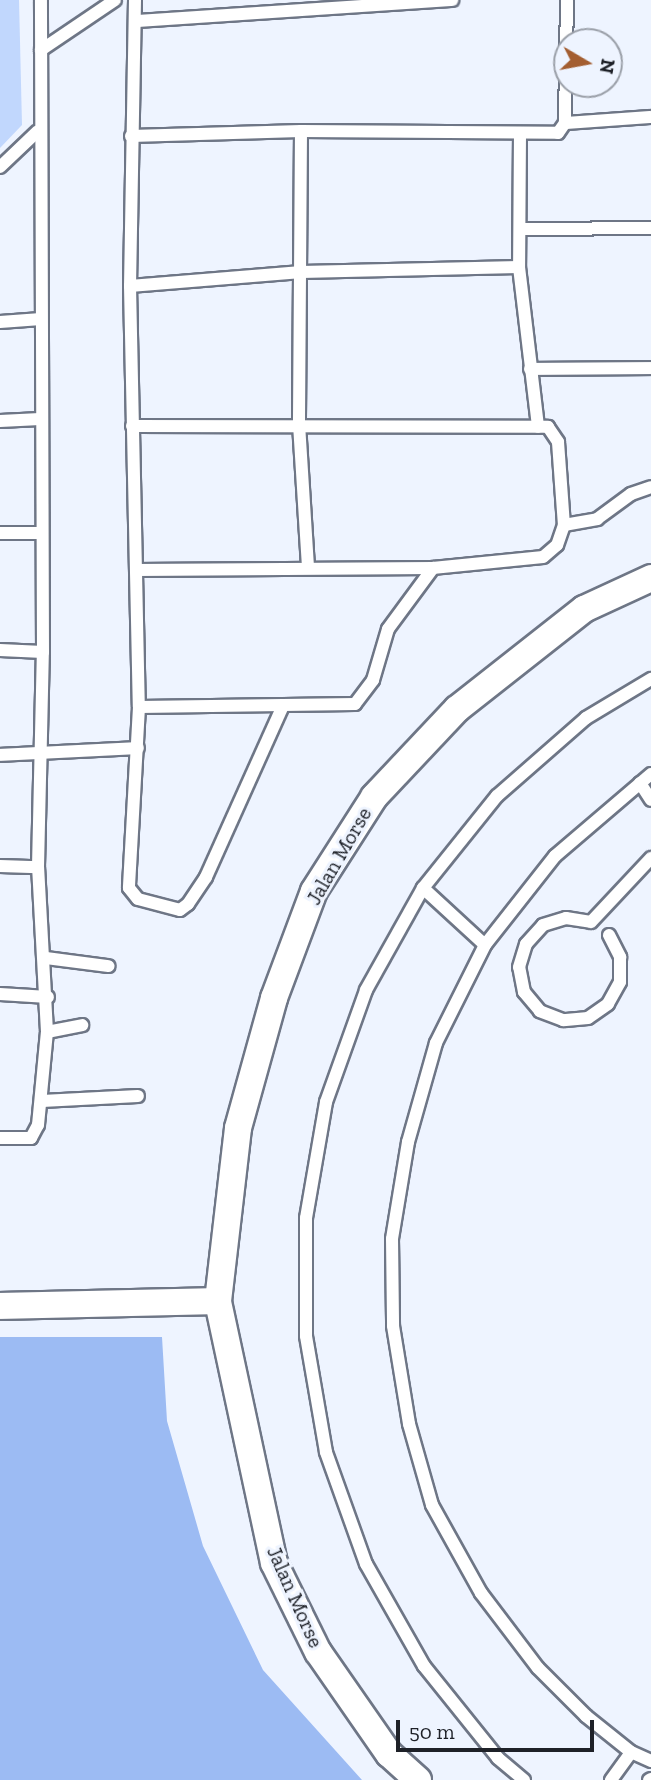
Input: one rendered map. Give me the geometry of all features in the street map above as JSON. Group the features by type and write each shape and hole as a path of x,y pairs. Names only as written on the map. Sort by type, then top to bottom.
{"street":[{"name":"Jalan Morse","path":"418,1780 389,1754 318,1652 274,1563 218,1301 238,1128 274,998 314,891 374,797 457,709 584,609 651,578"},
{"path":"0,1306 218,1301"}],"lane":[{"path":"0,1138 31,1138 42,1101 47,1032 46,958 38,867 43,652 38,131 41,0"},
{"path":"41,50 115,0"},
{"path":"135,0 130,286 139,706 129,888 138,899 180,910 206,877 282,708"},
{"path":"136,21 452,0"},
{"path":"131,136 301,131 558,133 565,123 567,0"},
{"path":"565,123 651,117"},
{"path":"0,167 38,131"},
{"path":"301,131 299,424 308,568"},
{"path":"520,134 519,267 538,427"},
{"path":"521,229 651,228"},
{"path":"130,286 301,272 519,267"},
{"path":"0,322 41,319"},
{"path":"530,369 651,368"},
{"path":"0,421 40,419"},
{"path":"132,426 299,424 538,427 554,430 558,443 564,525 557,545 544,557 433,568 136,570"},
{"path":"564,525 597,519 631,494 651,487"},
{"path":"0,533 41,533"},
{"path":"139,706 282,708 355,704 373,680 388,629 433,568"},
{"path":"0,650 43,652"},
{"path":"524,1780 498,1758 424,1667 366,1564 326,1452 306,1336 306,1218 326,1102 366,990 423,887 497,796 586,718 651,678"},
{"path":"0,755 138,748"},
{"path":"651,775 555,856 485,944 436,1043 408,1142 392,1239 393,1326 409,1424 432,1505 481,1593 538,1668 586,1716 631,1752 651,1762"},
{"path":"640,783 651,800"},
{"path":"608,935 620,957 620,982 608,1004 588,1018 563,1020 540,1011 524,992 519,967 526,944 543,925 566,918 591,922 651,858"},
{"path":"0,866 38,867"},
{"path":"423,887 485,944"},
{"path":"46,958 108,966"},
{"path":"0,994 48,997"},
{"path":"47,1032 82,1025"},
{"path":"42,1101 138,1096"},
{"path":"611,1780 631,1752"}],"shaded area":[{"path":"0,0 19,0 22,125 0,148"},
{"path":"0,1337 162,1337 167,1421 203,1546 263,1670 362,1780 0,1780"}]}
